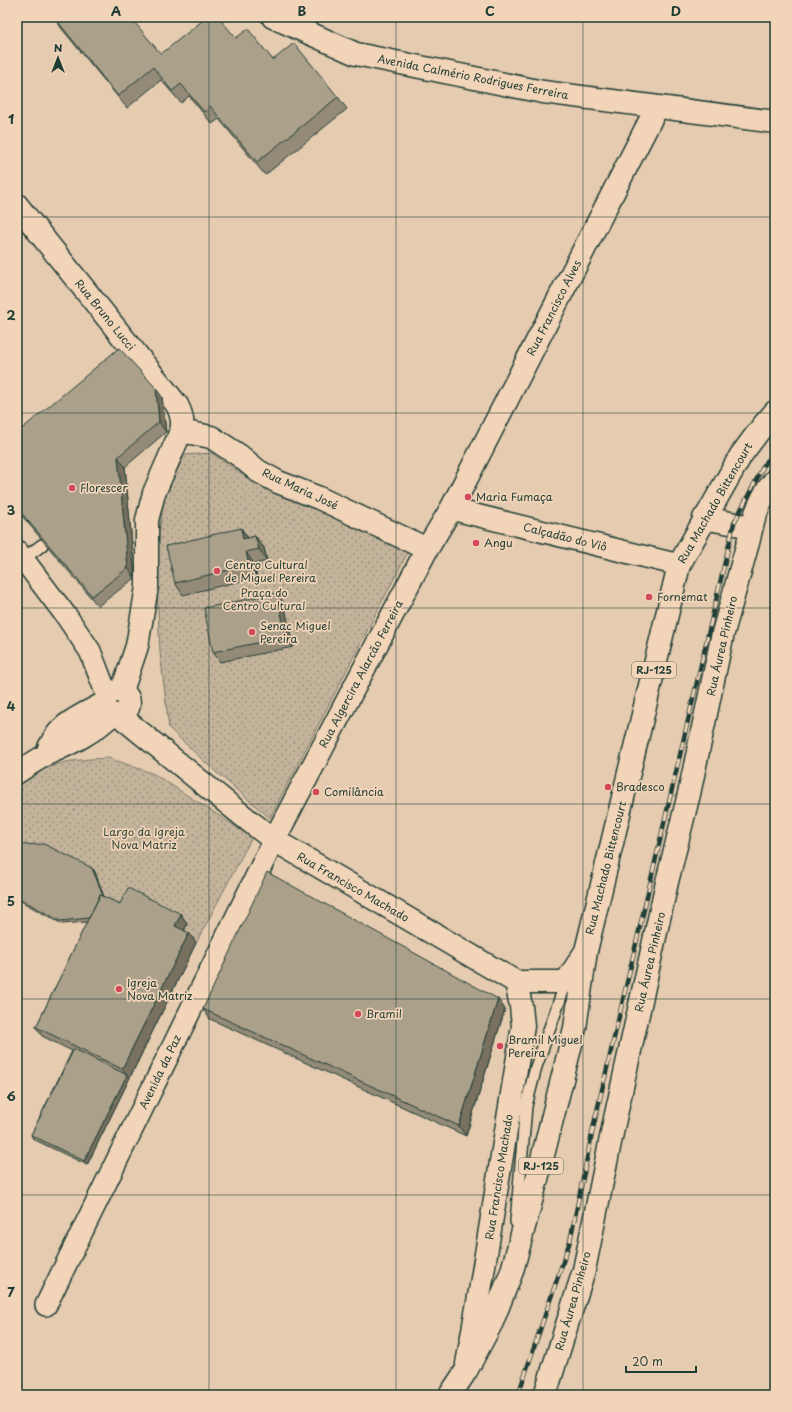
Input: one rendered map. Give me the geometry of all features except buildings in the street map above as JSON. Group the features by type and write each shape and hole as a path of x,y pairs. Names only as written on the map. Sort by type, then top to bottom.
{"street":[{"name":"Avenida Calmério Rodrigues Ferreira","path":"273,17 356,54 543,92 775,122"},
{"name":"Rua Francisco Alves","path":"451,509 657,107"},
{"name":"Rua Bruno Lucci","path":"17,205 177,405 181,412 183,422 181,431"},
{"name":"Rua Machado Bittencourt","path":"450,1395 466,1371 492,1322 512,1271 575,1028 586,951 679,565 740,455 775,412"},
{"name":"Rua Maria José","path":"181,431 211,437 223,444 258,471 278,482 326,501 427,549"},
{"path":"17,773 46,755 50,743 58,732 69,722 116,704 138,646 147,587 147,520 154,493 181,431"},
{"name":"Rua Áurea Pinheiro","path":"545,1395 584,1270 613,1128 666,890 690,794 723,633 751,527 762,498 775,480"},
{"name":"Rua Algercira Alarcão Ferreira","path":"276,836 427,549 451,509"},
{"name":"Calçadão do Viô","path":"451,509 679,565"},
{"path":"704,518 751,527"},
{"path":"20,555 67,617 90,651 116,704"},
{"name":"Rua Francisco Machado","path":"116,704 248,820 516,982 523,1026 466,1371"},
{"name":"Avenida da Paz","path":"46,1305 276,836"},
{"name":"Rua Machado Bittencourt","path":"566,982 586,951"},
{"path":"516,982 566,982"}],"lane":[{"path":"20,555 42,545"},
{"name":"Rua Machado Bittencourt","path":"512,1271 526,1106 536,1067 566,982"}],"green space":[{"name":"Praça do Centro Cultural","path":"211,453 240,473 305,501 360,531 411,546 270,818 208,765 169,728 160,652 157,590 158,538 165,493 185,455"},
{"name":"Largo da Igreja Nova Matriz","path":"109,758 154,774 252,837 196,943 126,914 17,849 17,787 29,778 50,767 71,761"}],"railway":[{"path":"518,1395 570,1241 594,1124 734,523 765,463 775,453"}],"place":[{"name":"Florescer","path":"72,488"},
{"name":"Maria Fumaça","path":"468,497"},
{"name":"Angu","path":"476,543"},
{"name":"Centro Cultural de Miguel Pereira","path":"217,571"},
{"name":"Fornemat","path":"649,597"},
{"name":"Senac Miguel Pereira","path":"252,632"},
{"name":"Bradesco","path":"608,787"},
{"name":"Comilância","path":"316,792"},
{"name":"Igreja Nova Matriz","path":"119,989"},
{"name":"Bramil","path":"358,1014"},
{"name":"Bramil Miguel Pereira","path":"500,1046"}]}
